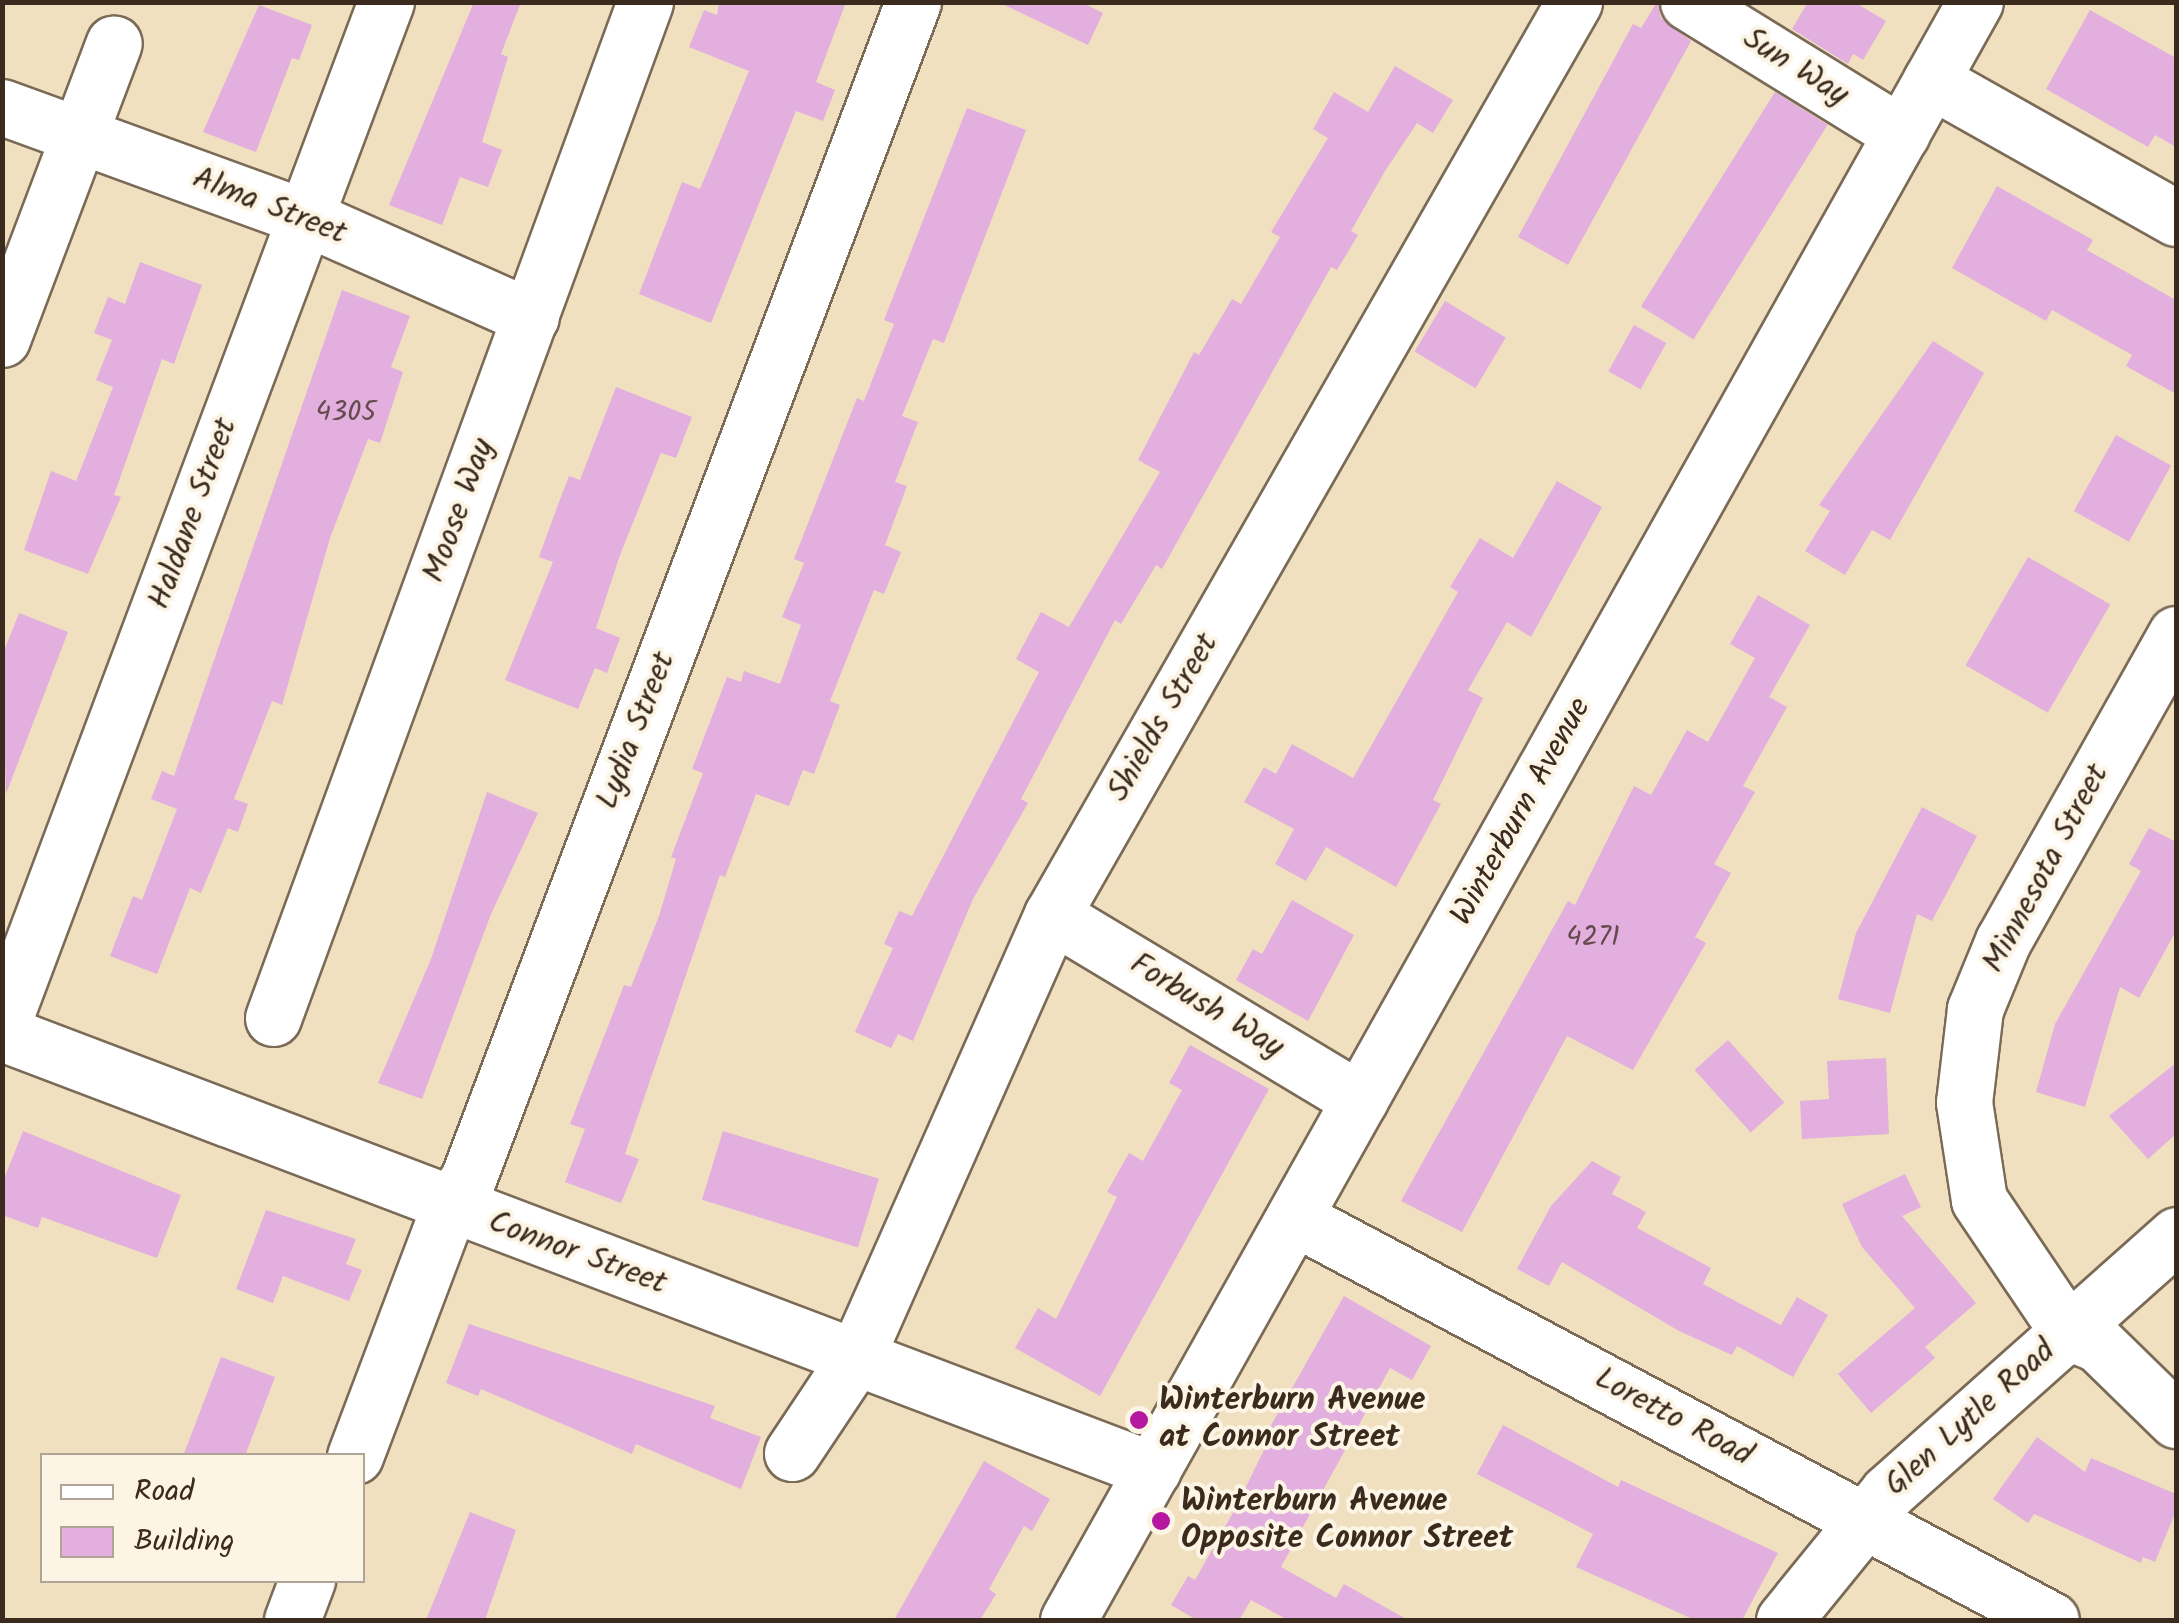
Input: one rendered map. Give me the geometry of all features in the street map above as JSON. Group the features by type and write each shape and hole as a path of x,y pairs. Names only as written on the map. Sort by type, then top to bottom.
{"street":[{"name":"Haldane Street","path":"2,1025 386,2"},
{"name":"Moose Way","path":"274,1018 645,2"},
{"name":"Lydia Street","path":"355,1453 448,1208 468,1179 913,2"},
{"name":"Shields Street","path":"792,1453 856,1358 1052,915 1574,2"},
{"name":"Sun Way","path":"1688,2 1902,134"},
{"name":"Winterburn Avenue","path":"1068,1620 1975,2"},
{"path":"2,340 114,42"},
{"path":"1931,80 2176,218"},
{"name":"Alma Street","path":"2,107 304,217 531,317"},
{"name":"Minnesota Street","path":"2068,1332 1979,1200 1964,1102 1975,1009 2004,941 2176,634"},
{"name":"Forbush Way","path":"1052,915 1360,1100"},
{"name":"Connor Street","path":"2,1034 448,1208 1153,1470"},
{"name":"Loretto Road","path":"1295,1218 2050,1620"},
{"name":"Glen Lytle Road","path":"1784,1620 1863,1519 2176,1235"},
{"path":"2068,1332 2098,1344 2176,1420"},
{"path":"292,1620 306,1583"}],"building":[{"path":"474,2 521,2 501,54 508,57 482,142 502,150 488,187 460,177 442,225 389,205"},
{"path":"719,2 846,2 816,82 835,90 823,121 796,111 711,323 639,294 682,182 700,189 749,71 689,47 704,10 717,15"},
{"path":"998,2 1081,2 1103,13 1088,45"},
{"path":"1657,2 1661,18 1691,41 1568,265 1518,237 1633,24 1641,28"},
{"path":"1808,2 1854,2 1886,21 1863,60 1853,54 1848,64 1792,29"},
{"path":"259,5 312,25 299,60 292,58 256,152 203,132"},
{"path":"2090,10 2176,58 2176,147 2155,135 2148,147 2046,89"},
{"path":"1395,66 1453,100 1433,133 1417,123 1385,171 1351,231 1358,235 1337,270 1331,267 1162,569 1156,565 1121,624 1115,620 1021,799 1028,803 973,899 913,1041 898,1034 891,1048 855,1032 893,948 884,944 899,911 912,916 1039,672 1016,659 1041,612 1069,627 1160,472 1138,460 1194,352 1199,355 1232,299 1241,304 1280,237 1271,232 1328,138 1313,129 1334,92 1368,112"},
{"path":"1775,92 1828,125 1694,339 1641,307"},
{"path":"967,108 1026,130 944,343 933,339 902,416 918,422 895,482 907,486 885,545 901,552 884,594 874,590 830,701 840,705 814,774 803,770 789,806 756,794 725,877 720,875 625,1154 639,1159 621,1203 565,1182 585,1129 570,1124 624,985 631,987 659,916 676,859 671,857 703,773 692,769 727,677 741,682 744,671 780,684 801,625 782,617 804,563 794,559 857,398 864,401 894,324 884,320"},
{"path":"1997,186 2093,240 2087,250 2176,300 2176,394 2126,366 2132,355 2052,310 2046,321 1952,268"},
{"path":"140,262 202,285 174,364 162,359 114,495 121,497 88,574 24,550 51,471 76,481 113,387 96,380 112,340 94,333 108,297 125,304"},
{"path":"342,290 410,316 391,367 403,372 380,443 368,439 330,538 282,705 272,701 234,799 248,804 238,832 228,828 201,893 190,888 157,974 110,956 133,896 142,900 177,809 151,799 162,771 174,776"},
{"path":"1445,301 1506,338 1475,388 1415,352"},
{"path":"1634,325 1666,343 1641,389 1608,371"},
{"path":"1933,341 1984,373 1890,540 1872,530 1845,575 1805,551 1830,511 1819,505"},
{"path":"616,387 692,417 676,458 661,453 620,555 596,628 620,638 607,673 595,668 578,709 505,680 553,562 539,557 556,510 569,476 580,480"},
{"path":"2116,435 2171,466 2129,542 2074,511"},
{"path":"1557,481 1602,507 1531,637 1507,622 1468,690 1483,698 1433,800 1441,804 1396,887 1326,847 1306,881 1275,864 1294,829 1244,802 1264,767 1276,774 1292,744 1353,778 1458,592 1450,587 1480,538 1513,558"},
{"path":"2028,557 2110,604 2048,713 1966,665"},
{"path":"1758,595 1810,625 1769,697 1787,707 1743,786 1755,792 1714,864 1731,873 1695,937 1706,943 1633,1070 1567,1036 1462,1232 1401,1201 1568,901 1575,905 1634,786 1651,795 1687,730 1708,742 1755,658 1730,644"},
{"path":"19,613 68,632 6,794 2,656"},
{"path":"487,792 538,813 491,914 422,1099 378,1083 431,959"},
{"path":"1922,807 1977,836 1932,921 1917,914 1890,1013 1838,999 1856,933"},
{"path":"2149,828 2176,842 2176,931 2139,998 2120,987 2085,1107 2036,1092 2055,1024 2141,871 2129,864"},
{"path":"1292,900 1354,935 1308,1021 1236,980 1253,949 1262,954"},
{"path":"1728,1040 1784,1102 1751,1133 1695,1070"},
{"path":"1190,1045 1269,1089 1100,1396 1015,1348 1038,1308 1056,1319 1117,1197 1107,1192 1129,1153 1143,1161 1182,1090 1169,1083"},
{"path":"1886,1058 1889,1134 1802,1139 1800,1101 1829,1099 1827,1061"},
{"path":"2176,1063 2176,1134 2148,1159 2109,1116"},
{"path":"23,1131 181,1195 157,1258 42,1217 38,1228 2,1215 2,1184"},
{"path":"723,1131 879,1179 858,1248 702,1200"},
{"path":"1592,1161 1621,1177 1612,1194 1646,1212 1637,1228 1711,1268 1703,1284 1781,1325 1797,1297 1828,1315 1793,1377 1737,1346 1732,1355 1679,1331 1562,1262 1549,1286 1517,1269 1551,1206"},
{"path":"1905,1174 1921,1207 1902,1216 1976,1303 1925,1347 1935,1358 1871,1413 1838,1374 1915,1308 1862,1247 1842,1204"},
{"path":"266,1210 356,1239 346,1264 362,1270 349,1301 283,1276 273,1303 236,1289"},
{"path":"1344,1296 1431,1346 1412,1380 1390,1368 1281,1567 1336,1598 1344,1584 1408,1620 1288,1620 1251,1600 1239,1620 1197,1620 1171,1605 1188,1576 1195,1580 1234,1511 1265,1448 1260,1445"},
{"path":"469,1324 715,1406 710,1418 761,1437 741,1489 636,1444 632,1454 481,1389 478,1396 446,1383"},
{"path":"221,1357 275,1377 246,1453 184,1453"},
{"path":"1503,1425 1618,1487 1621,1480 1778,1553 1742,1620 1695,1620 1576,1567 1593,1534 1477,1474"},
{"path":"2037,1437 2085,1472 2091,1458 2176,1494 2176,1511 2155,1562 2143,1557 2141,1563 2034,1514 2028,1523 1993,1499"},
{"path":"984,1461 1050,1499 1032,1531 1024,1526 989,1589 996,1594 980,1620 894,1620"},
{"path":"470,1512 516,1530 485,1620 426,1620"}],"place":[{"name":"Winterburn Avenue at Connor Street","path":"1139,1420"},
{"name":"Winterburn Avenue Opposite Connor Street","path":"1161,1521"}]}
